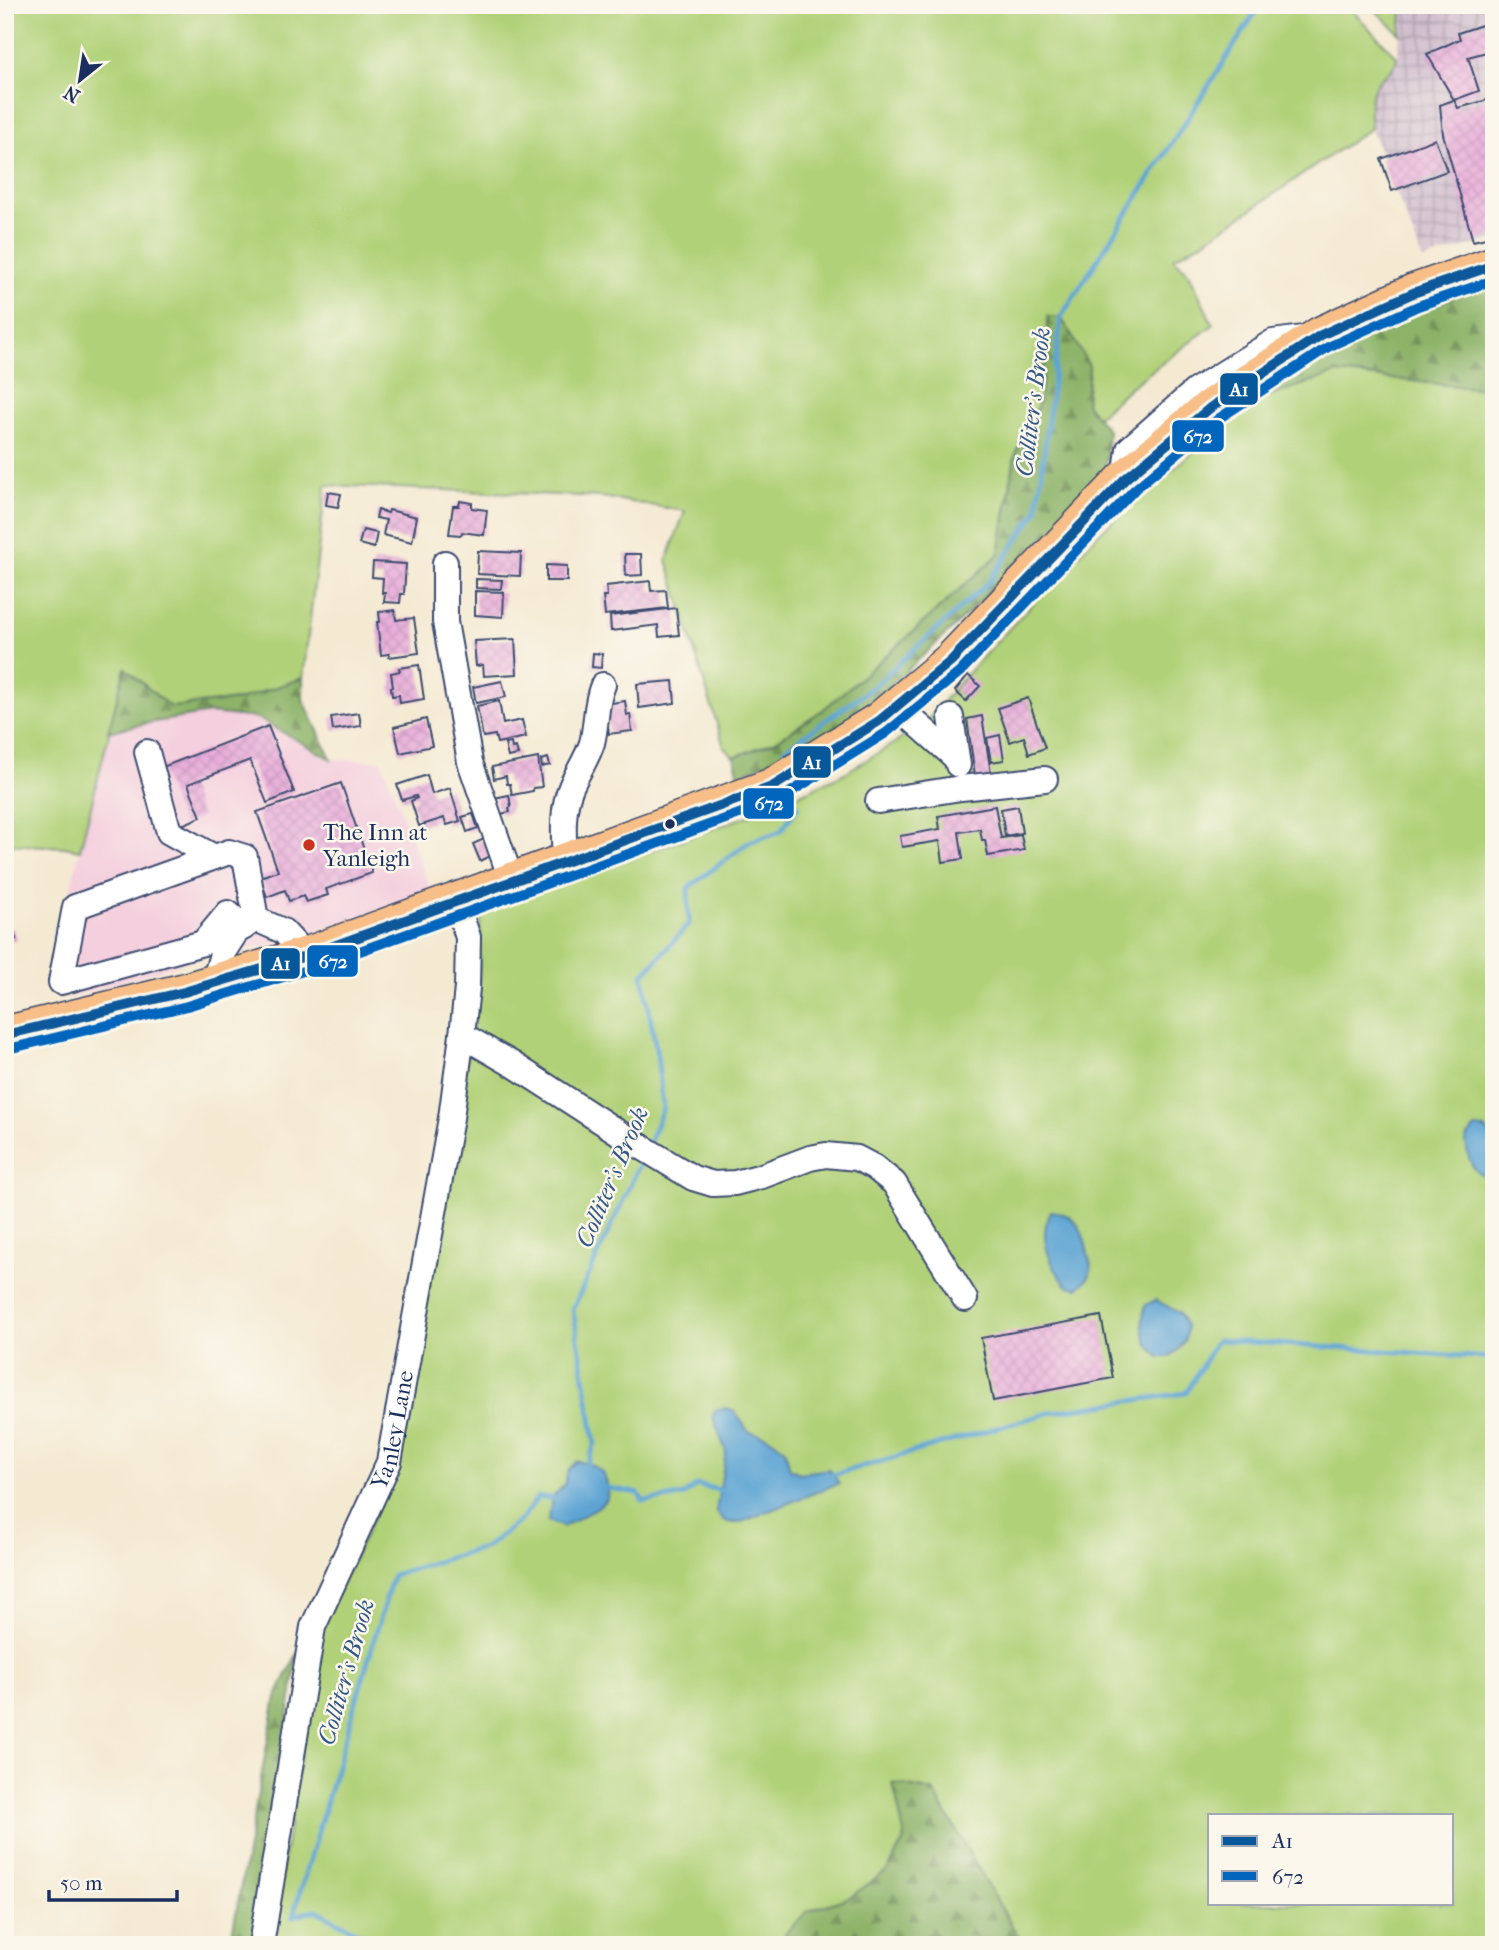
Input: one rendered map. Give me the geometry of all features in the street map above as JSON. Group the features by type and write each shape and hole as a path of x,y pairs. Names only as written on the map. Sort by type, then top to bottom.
{"highway":[{"path":"5,1035 214,983 306,956 772,787 878,721 951,661 1125,479 1210,408 1321,335 1413,293 1494,265"}],"street":[{"path":"445,563 445,622 470,762 512,882"},
{"path":"565,863 564,814 570,789 591,746 598,697 603,685"},
{"path":"897,706 957,758"},
{"path":"951,717 961,788"},
{"path":"147,752 169,832 214,857"},
{"path":"878,801 1045,779"},
{"path":"250,923 245,857 229,852 75,907 61,982 203,943 228,914 250,923 283,931 306,956"},
{"name":"Yanley Lane","path":"261,1945 313,1627 389,1462 451,1118 462,1035 467,988 468,937 456,903"},
{"path":"214,983 222,954 236,932 250,923"},
{"path":"462,1035 693,1178 713,1184 735,1183 810,1158 827,1155 857,1157 894,1184 964,1299"}],"shaded area":[{"path":"1403,5 1494,5 1494,239 1423,260 1371,128 1369,107 1374,86 1397,64"},
{"path":"210,713 257,718 331,759 382,761 432,893 275,945 212,954 71,997 47,989 108,732"}],"green space":[{"path":"5,5 1347,5 1397,57 1394,66 1376,84 1372,93 1371,128 1203,242 1173,258 1189,273 1213,325 1129,388 1097,418 1086,404 1089,366 1048,317 1040,400 1015,456 999,554 824,709 776,741 734,757 724,747 667,560 685,511 602,497 326,485 303,678 239,700 170,707 125,669 80,850 5,844"},
{"path":"1370,5 1403,5 1400,34"},
{"path":"1494,285 1494,390 1337,373 1251,402 1335,345 1467,292"},
{"path":"1048,317 1061,317 1089,366 1086,404 1108,430 1105,479 954,627 838,728 798,750 739,775 734,757 776,741 824,709 999,554 1015,456 1040,400"},
{"path":"1337,373 1494,390 1494,1945 270,1945 321,1628 395,1472 478,994 481,912 773,807 843,774 921,727 1097,535 1251,402"},
{"path":"125,668 170,707 239,700 303,678 303,699 331,759 257,718 210,713 108,732"},
{"path":"298,1652 254,1945 230,1945 276,1697"},
{"path":"893,1783 933,1791 1023,1945 788,1945 785,1933 808,1911 850,1897 888,1870 905,1838"}],"water":[{"path":"1475,1128 1485,1129 1494,1137 1494,1180 1480,1174 1469,1159 1466,1139"},
{"path":"1051,1211 1073,1219 1084,1237 1091,1268 1088,1278 1078,1288 1067,1286 1055,1269 1047,1250 1045,1231"},
{"path":"1156,1300 1179,1313 1187,1328 1185,1340 1169,1357 1159,1357 1149,1346 1144,1333 1146,1305"},
{"path":"728,1408 735,1412 748,1431 768,1437 785,1449 790,1469 800,1473 829,1469 839,1483 739,1523 723,1519 716,1511 726,1452 713,1417 715,1410"},
{"path":"577,1461 592,1465 602,1473 607,1484 607,1499 563,1527 548,1521 552,1498 564,1485 568,1470"}],"building":[{"path":"1494,14 1494,50 1468,57 1479,91 1454,100 1427,54 1460,39 1458,33 1491,22 1490,16"},
{"path":"1491,99 1494,110 1494,236 1473,241 1443,134 1440,105 1454,100 1458,108"},
{"path":"1435,139 1447,171 1392,191 1381,159"},
{"path":"328,492 341,494 338,507 326,505"},
{"path":"460,501 472,503 472,508 487,510 484,535 462,532 461,535 449,534 453,506 459,506"},
{"path":"378,510 417,517 412,542 383,535 386,520 376,518"},
{"path":"363,530 377,533 374,548 359,544"},
{"path":"478,551 521,553 520,576 477,574"},
{"path":"625,554 641,554 642,575 626,576"},
{"path":"373,562 406,564 404,594 401,594 400,603 384,602 383,578 372,577"},
{"path":"546,565 567,566 567,581 546,581"},
{"path":"476,579 502,580 501,589 476,588"},
{"path":"650,581 651,591 666,590 668,608 605,615 603,596 607,596 606,586"},
{"path":"475,591 504,592 503,617 475,615"},
{"path":"676,608 679,635 659,637 658,625 611,631 610,616"},
{"path":"395,610 396,620 414,618 419,653 389,657 389,654 381,655 377,622 380,622 379,612"},
{"path":"515,639 517,674 484,676 483,665 476,666 474,641"},
{"path":"593,653 602,654 601,668 592,667"},
{"path":"419,665 424,699 400,703 399,695 392,696 391,673 400,671 399,668"},
{"path":"968,675 980,686 966,701 955,691"},
{"path":"502,681 506,697 476,703 473,687"},
{"path":"673,681 675,703 639,708 637,684"},
{"path":"1028,698 1045,748 1029,754 1024,737 1010,742 998,708"},
{"path":"499,701 503,724 522,720 526,737 497,743 495,735 483,737 477,706"},
{"path":"625,701 632,731 609,734 605,704"},
{"path":"359,713 361,726 333,730 331,717"},
{"path":"982,716 992,780 976,783 967,719"},
{"path":"426,719 432,746 400,753 394,727"},
{"path":"268,726 294,792 267,803 250,760 188,784 201,817 182,825 160,768"},
{"path":"1000,735 1004,760 991,762 987,738"},
{"path":"511,743 512,748 516,747 518,755 508,757 505,744"},
{"path":"538,758 542,787 512,795 506,776 494,779 492,767"},
{"path":"548,758 550,765 542,767 541,760"},
{"path":"427,775 432,794 450,788 460,821 447,825 444,818 419,826 411,801 417,798 416,796 402,800 397,785"},
{"path":"341,783 372,873 326,889 328,895 306,902 303,896 289,901 285,890 267,897 260,877 278,871 257,812"},
{"path":"509,795 510,812 500,814 494,798"},
{"path":"995,806 1001,838 1021,835 1024,850 988,856 980,829 959,832 963,859 943,862 940,841 902,847 900,836 940,829 938,816"},
{"path":"1018,806 1022,833 1005,836 1001,809"},
{"path":"473,814 478,828 467,832 462,817"},
{"path":"484,839 491,856 480,861 473,844"},
{"path":"13,928 16,939 5,942 5,930"},
{"path":"1101,1316 1113,1378 993,1401 981,1338"}],"waterway":[{"name":"Colliter's Brook","path":"784,750 873,687 988,583 1037,511 1061,317 1260,5"},
{"name":"Colliter's Brook","path":"649,1143 663,1108 643,975 689,924 688,888 749,842 781,831 798,806"},
{"name":"Colliter's Brook","path":"588,1463 595,1443 573,1309 644,1155"},
{"path":"833,1475 1052,1412 1186,1393 1217,1340 1494,1358"},
{"path":"608,1488 638,1493 643,1501 684,1495 697,1485 720,1490"},
{"name":"Colliter's Brook","path":"293,1916 393,1575 486,1547 521,1520 538,1497 552,1498"},
{"path":"293,1916 316,1910 381,1945"}],"transit line":[{"name":"A1","path":"5,1035 184,992 306,956 772,787 879,721 951,661 1125,479 1210,408 1321,335 1413,293 1494,265"},
{"name":"672","path":"8,1049 187,1006 310,969 778,800 886,733 960,672 1135,489 1218,419 1328,347 1418,306 1494,280"}],"place":[{"name":"The Inn at Yanleigh","path":"309,845"}]}
